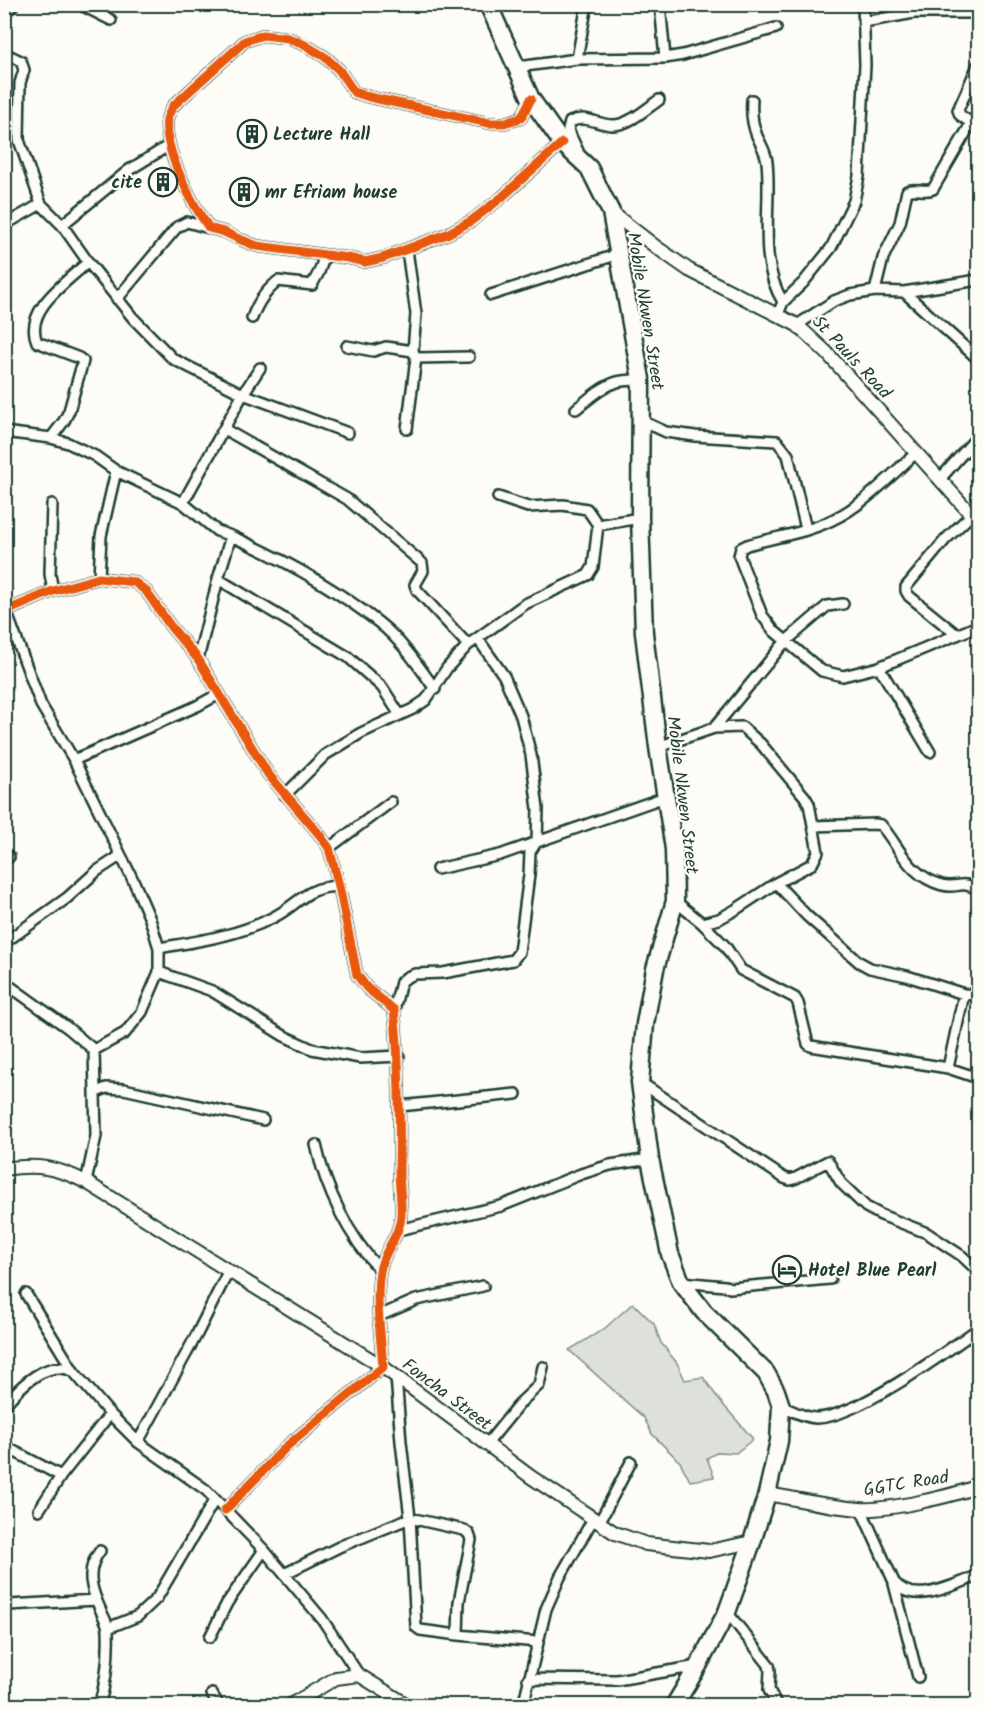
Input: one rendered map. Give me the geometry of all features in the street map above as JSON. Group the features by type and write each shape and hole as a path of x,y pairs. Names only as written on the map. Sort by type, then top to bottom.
{"highway":[{"name":"Mobile Nkwen Street","path":"488,4 531,99 562,143 589,168 611,212 640,379 640,518 644,633 658,747 674,849 675,901 655,969 645,1024 640,1082 650,1159 670,1254 681,1282 704,1312 766,1373 781,1406 779,1441 767,1494 752,1542 727,1612 674,1706"}],"main road":[{"name":"St Pauls Road","path":"611,212 689,270 797,325 827,353 975,518"},
{"name":"Foncha Street","path":"4,1169 36,1166 50,1168 86,1182 383,1367 596,1521 630,1540 709,1551 752,1542"},
{"name":"GGTC Road","path":"767,1494 861,1509 893,1507 978,1486"},
{"path":"289,1706 336,1678 359,1675 401,1704"}],"street":[{"path":"4,14 14,4"},
{"path":"79,4 111,20"},
{"path":"577,59 587,4"},
{"path":"660,4 664,58"},
{"path":"778,314 783,302 803,283 831,248 854,201 859,176 865,65 863,4"},
{"path":"864,22 914,13 978,14"},
{"path":"518,67 577,59 664,58 683,55 777,28"},
{"path":"209,228 190,197 168,146 167,119 173,106 245,41 263,35 288,38 325,57 339,70 354,93 489,123 504,123 522,118 531,99"},
{"path":"4,53 21,61 24,70 20,83 19,140 35,181 41,204 62,225 133,318 173,359 243,394 348,433"},
{"path":"875,291 883,258 900,223 908,191 933,189 975,126 960,115 958,110 978,65"},
{"path":"589,168 570,136 568,130 570,122 581,118 612,125 626,122 659,100"},
{"path":"752,100 752,122 765,152 767,164 766,214 772,281 783,302"},
{"path":"117,298 177,227 187,222 224,231 239,240 257,246 365,262 407,250 447,234 471,221 501,198 562,143"},
{"path":"62,225 129,170 168,146"},
{"path":"4,225 41,204"},
{"path":"407,250 416,314 407,429"},
{"path":"491,295 619,254"},
{"path":"252,318 258,301 278,281 312,285 320,272 325,255"},
{"path":"51,438 64,421 83,365 79,358 37,342 33,334 34,324 37,314 52,296 88,262"},
{"path":"797,325 834,301 850,295 875,291 904,292 978,280"},
{"path":"904,292 978,359"},
{"path":"347,346 373,351 386,347 414,355 470,357"},
{"path":"183,503 243,394 260,368"},
{"path":"576,409 602,389 617,382 640,379"},
{"path":"640,420 666,432 777,441 788,455 806,529"},
{"path":"224,429 347,499 387,532 422,563 423,571 415,585 417,590 468,645"},
{"path":"4,432 51,438 68,443 95,456 116,471 183,503 217,531 281,558 379,623 404,648 435,689"},
{"path":"940,479 978,436"},
{"path":"916,453 834,520 747,545 741,548 739,556 762,615 774,632 822,671 843,676 879,668 978,626"},
{"path":"99,578 101,536 116,471"},
{"path":"285,795 324,755 360,733 426,700 447,668 468,645 525,604 588,575 593,567 598,525 587,509 563,505 528,507 498,496"},
{"path":"52,504 50,574 53,591"},
{"path":"598,525 640,518"},
{"path":"957,635 909,596 906,587 945,540 975,518"},
{"path":"198,659 231,536"},
{"path":"94,1050 125,1033 142,1012 159,972 159,948 143,901 74,760 42,705 5,612 53,591 99,578 134,582 146,591 171,627 198,659 257,757 285,795 319,834 328,848 339,886 357,975 367,988 394,1010"},
{"path":"218,579 348,657 382,687 400,715"},
{"path":"714,728 785,642 827,606 843,604"},
{"path":"225,1510 287,1446 383,1367 380,1270 386,1249 398,1230 401,1213 399,1056 394,1010 401,982 415,974 443,973 513,960 519,952 530,876 530,852 537,841 538,809 531,755 521,716 504,676 478,639"},
{"path":"879,668 930,752"},
{"path":"74,760 197,706 219,694"},
{"path":"658,747 714,728 742,727 761,744 809,804 818,852 812,864 719,919 702,923"},
{"path":"437,869 500,855 665,797"},
{"path":"328,848 391,802"},
{"path":"813,826 881,825 909,866 918,874 948,886 964,884 978,889"},
{"path":"4,943 120,856"},
{"path":"777,883 807,916 859,962 870,968 907,976 964,994 978,995"},
{"path":"159,948 223,937 275,917 315,889 339,886"},
{"path":"675,901 725,946 741,970 795,998 808,1044 811,1046 948,1068 978,1078"},
{"path":"159,972 212,991 284,1036 312,1049 360,1058 399,1056"},
{"path":"4,982 68,1028 94,1050 97,1092 96,1136 86,1182"},
{"path":"948,1068 964,994"},
{"path":"640,1082 784,1178 790,1180 796,1178 828,1161 841,1183 866,1207 927,1233 962,1256 978,1271"},
{"path":"97,1092 106,1088 124,1089 263,1120"},
{"path":"400,1106 516,1094"},
{"path":"316,1144 320,1162 344,1220 362,1251 380,1270"},
{"path":"398,1230 501,1206 610,1165 650,1159"},
{"path":"138,1442 228,1272"},
{"path":"681,1282 730,1288 830,1279"},
{"path":"380,1316 416,1300 483,1286"},
{"path":"26,1294 74,1372 110,1414 138,1442 193,1480 215,1499 264,1550 322,1619 359,1675"},
{"path":"781,1406 815,1419 845,1412 933,1361 978,1329"},
{"path":"487,1444 522,1401 539,1385 543,1367"},
{"path":"4,1406 21,1386 47,1371 68,1368 74,1372"},
{"path":"396,1377 410,1518 416,1627 420,1630 458,1635 538,1641"},
{"path":"39,1509 61,1476 110,1414"},
{"path":"4,1446 61,1476"},
{"path":"523,1706 538,1641 553,1592 631,1462"},
{"path":"108,1628 138,1616 157,1598 215,1499"},
{"path":"861,1509 894,1582 918,1677"},
{"path":"285,1573 340,1546 410,1518 464,1530 469,1534 471,1540 459,1602 458,1635"},
{"path":"210,1637 227,1603 264,1550"},
{"path":"99,1706 105,1677 108,1628 96,1600 90,1575 93,1562 100,1551"},
{"path":"894,1582 906,1593 916,1594 978,1576"},
{"path":"4,1604 96,1600"},
{"path":"727,1612 769,1665 771,1671 769,1690 777,1706"},
{"path":"528,1679 617,1680 698,1666"},
{"path":"212,1694 219,1706"}],"shaded area":[{"path":"633,1303 654,1324 661,1343 677,1363 685,1380 703,1377 720,1401 753,1439 736,1453 718,1452 707,1458 714,1477 690,1481 680,1462 652,1434 644,1418 569,1350 604,1329"}],"cycle path":[{"path":"531,99 521,118 504,123 489,123 369,97 354,92 339,70 325,57 305,45 288,38 263,35 245,41 173,106 167,119 167,131 169,145 180,176 209,228 257,246 365,262 383,258 447,234 471,221 501,198 562,143"},
{"path":"4,612 53,591 99,578 134,582 146,591 171,627 198,659 268,774 329,848 357,975 367,988 394,1010 398,1070 401,1210 398,1230 384,1257 380,1271 378,1307 383,1367 287,1446 225,1510"}],"place":[{"name":"Lecture Hall","path":"252,134"},
{"name":"cite","path":"163,182"},
{"name":"mr Efriam house","path":"244,192"},
{"name":"Hotel Blue Pearl","path":"787,1270"}]}
